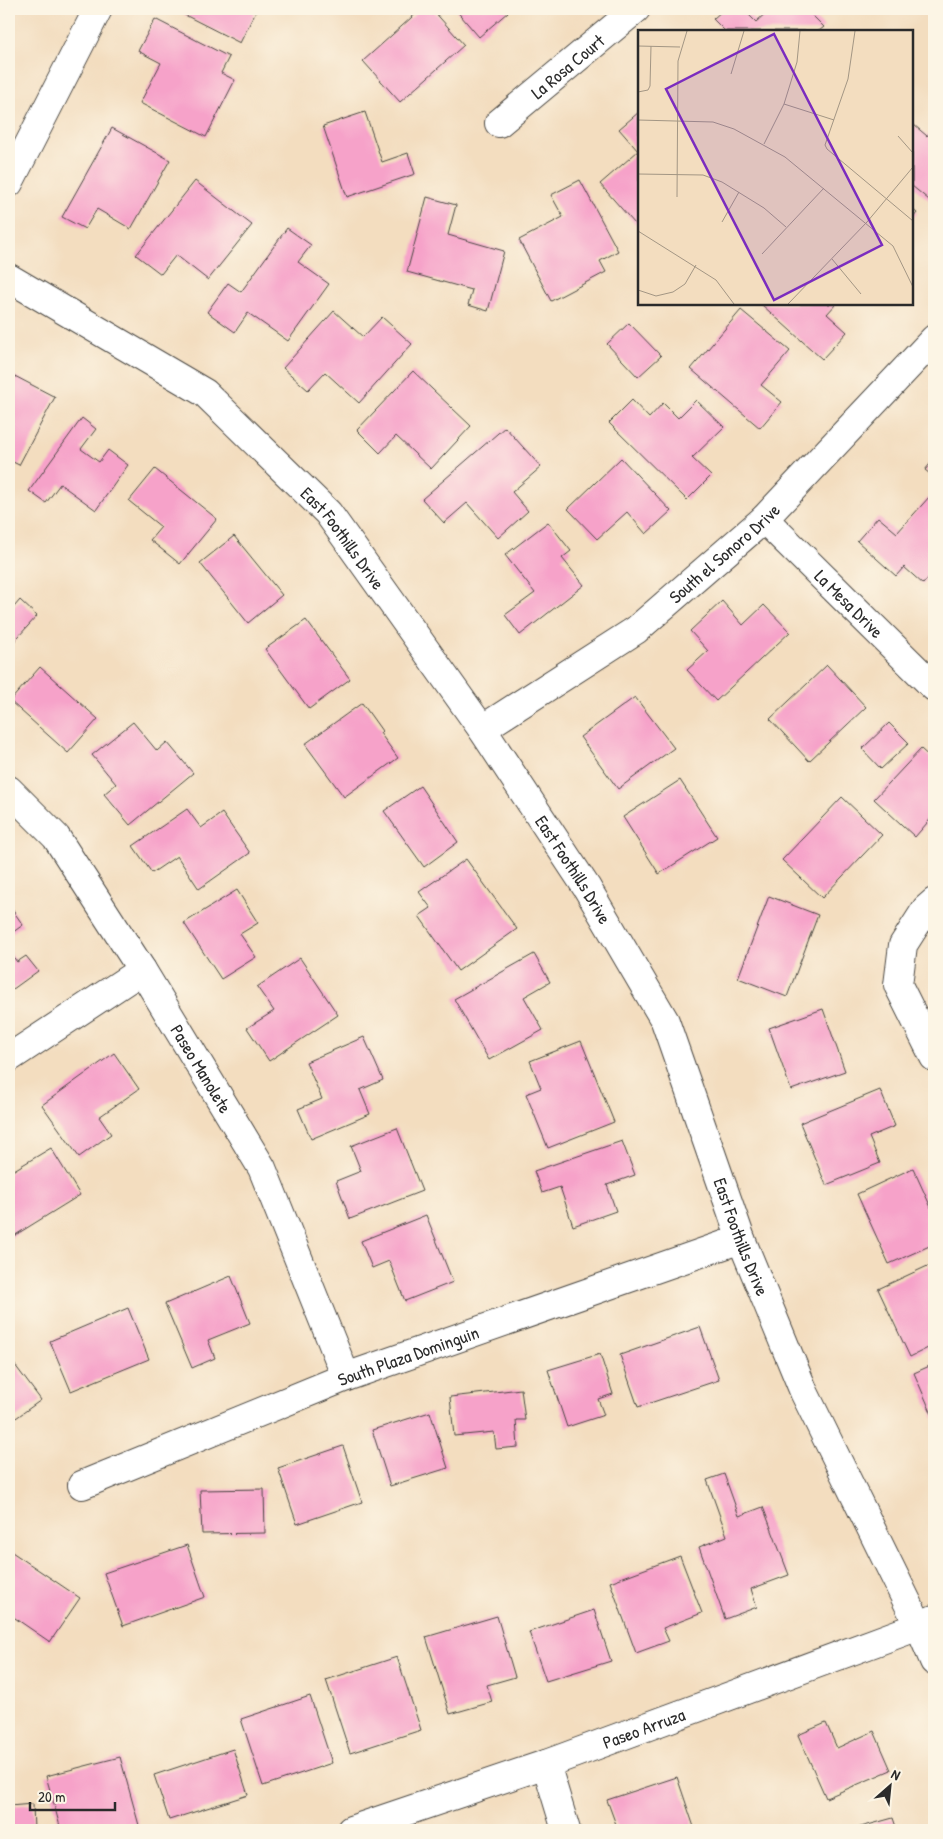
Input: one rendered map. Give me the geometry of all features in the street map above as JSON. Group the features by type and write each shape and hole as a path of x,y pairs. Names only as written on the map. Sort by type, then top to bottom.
{"street":[{"path":"9,183 98,9"},
{"name":"La Rosa Court","path":"499,123 636,9"},
{"name":"East Foothills Drive","path":"9,278 205,393 328,513 482,729 587,888 665,1021 741,1239 804,1392 927,1623 934,1661"},
{"name":"South el Sonoro Drive","path":"482,729 636,630 764,520 934,339"},
{"name":"La Mesa Drive","path":"764,520 934,687"},
{"name":"Paseo Manolete","path":"9,790 56,838 142,970 262,1168 346,1377"},
{"path":"934,902 926,909 903,944 898,985 934,1057"},
{"path":"9,1058 142,970"},
{"name":"South Plaza Dominguin","path":"82,1485 346,1377 741,1239"},
{"name":"Paseo Arruza","path":"351,1830 546,1764 927,1623"},
{"path":"546,1764 566,1830"}],"building":[{"path":"185,9 257,9 240,43 183,14"},
{"path":"421,9 432,9 464,45 400,102 363,61"},
{"path":"455,9 505,9 508,12 479,37"},
{"path":"724,9 743,9 756,22 770,9 806,9 824,27 820,30 724,30 713,19"},
{"path":"155,19 229,57 221,73 235,80 206,137 140,103 161,63 138,51"},
{"path":"365,112 382,162 408,153 415,174 347,197 323,126"},
{"path":"638,113 638,151 619,129"},
{"path":"914,125 927,136 934,128 934,204 913,187"},
{"path":"112,128 170,160 131,229 97,209 85,229 62,217"},
{"path":"638,151 638,221 635,224 600,184"},
{"path":"580,180 618,251 600,261 606,272 551,301 519,240 563,217 551,195"},
{"path":"195,181 252,225 208,280 176,255 161,274 136,255"},
{"path":"427,197 456,205 448,235 504,251 488,311 468,305 472,290 407,272"},
{"path":"913,210 917,213 913,218"},
{"path":"287,228 311,245 298,262 329,284 288,341 248,313 235,332 207,312 228,283 241,292"},
{"path":"762,305 835,305 827,314 847,332 822,359"},
{"path":"741,310 790,351 761,385 782,402 760,428 691,369"},
{"path":"334,311 363,337 382,317 412,344 359,403 325,372 308,390 283,368"},
{"path":"629,323 661,356 638,377 607,344"},
{"path":"413,371 471,426 431,469 396,436 380,453 357,430"},
{"path":"9,373 55,397 19,465 9,460"},
{"path":"632,400 649,418 663,403 678,418 696,400 724,427 692,458 711,476 687,500 609,423"},
{"path":"82,418 96,429 81,449 99,462 108,450 128,465 96,510 60,484 46,503 29,491"},
{"path":"505,427 541,467 512,492 528,511 498,538 467,503 444,523 422,499"},
{"path":"621,458 671,511 646,534 627,512 597,539 568,509"},
{"path":"934,459 934,477 925,470"},
{"path":"155,469 217,519 180,564 150,540 161,527 129,501"},
{"path":"930,496 934,500 934,571 923,584 904,567 896,576 857,541 878,517 897,533"},
{"path":"548,522 571,551 562,558 584,585 520,635 505,615 535,593 505,555"},
{"path":"234,536 282,595 248,623 200,563"},
{"path":"20,600 37,616 9,647 9,603 14,607"},
{"path":"722,601 743,625 764,605 790,632 716,701 687,670 708,651 690,631"},
{"path":"306,620 350,679 309,709 265,649"},
{"path":"827,665 866,707 809,761 770,719"},
{"path":"40,667 98,719 68,753 10,701"},
{"path":"635,697 674,748 618,789 580,737"},
{"path":"362,703 398,758 344,797 305,744"},
{"path":"133,722 157,751 167,742 193,773 130,825 104,794 116,784 92,755"},
{"path":"889,723 909,743 881,769 862,749"},
{"path":"921,749 934,761 934,815 915,837 874,799"},
{"path":"680,780 717,837 659,874 623,817"},
{"path":"420,786 458,842 424,867 384,811"},
{"path":"842,797 882,835 822,898 782,860"},
{"path":"187,809 201,828 222,813 250,853 199,889 177,856 152,873 133,846"},
{"path":"466,859 517,929 458,971 419,916 431,908 419,892"},
{"path":"237,890 258,923 240,934 256,957 221,979 184,923"},
{"path":"769,896 818,915 787,997 738,978"},
{"path":"9,905 23,925 9,935"},
{"path":"9,951 17,962 26,956 38,971 9,992"},
{"path":"534,954 550,982 524,997 543,1030 489,1060 454,999"},
{"path":"300,958 338,1015 269,1061 247,1028 274,1011 257,987"},
{"path":"823,1009 845,1071 791,1090 769,1028"},
{"path":"364,1037 383,1080 360,1090 370,1114 311,1139 298,1109 322,1099 306,1062"},
{"path":"581,1041 614,1122 548,1148 526,1094 541,1088 530,1061"},
{"path":"114,1053 139,1089 99,1117 111,1134 79,1157 42,1105"},
{"path":"880,1090 895,1126 869,1137 880,1163 826,1185 800,1123"},
{"path":"397,1128 422,1191 350,1219 336,1181 361,1171 351,1146"},
{"path":"622,1141 635,1175 607,1185 616,1211 573,1226 560,1187 542,1193 534,1171"},
{"path":"51,1148 80,1195 9,1239 9,1173"},
{"path":"913,1168 934,1214 934,1244 889,1264 857,1194"},
{"path":"426,1215 453,1282 405,1301 389,1261 372,1268 361,1241"},
{"path":"934,1263 934,1345 910,1357 878,1289"},
{"path":"231,1276 250,1323 208,1340 215,1358 192,1368 165,1304"},
{"path":"128,1308 149,1359 71,1391 50,1341"},
{"path":"700,1327 719,1380 638,1407 620,1355"},
{"path":"600,1354 613,1394 598,1399 604,1415 567,1427 548,1370"},
{"path":"9,1357 41,1400 9,1423"},
{"path":"934,1364 934,1419 914,1373"},
{"path":"521,1389 525,1420 516,1420 518,1447 496,1449 494,1432 454,1436 450,1397"},
{"path":"430,1412 448,1468 390,1486 372,1430"},
{"path":"343,1446 362,1502 297,1524 278,1468"},
{"path":"724,1474 739,1516 763,1507 789,1575 751,1589 757,1607 725,1619 699,1547 727,1536 707,1480"},
{"path":"264,1489 265,1533 202,1534 200,1490"},
{"path":"187,1545 205,1597 123,1626 104,1573"},
{"path":"9,1550 80,1598 50,1642 12,1616 9,1620"},
{"path":"680,1556 702,1613 663,1628 669,1641 636,1653 610,1582"},
{"path":"594,1610 611,1661 546,1681 529,1632"},
{"path":"497,1616 515,1677 487,1685 492,1702 450,1714 426,1637"},
{"path":"397,1657 421,1730 350,1753 326,1680"},
{"path":"310,1696 332,1763 263,1786 241,1719"},
{"path":"826,1723 837,1748 874,1731 891,1770 826,1798 798,1735"},
{"path":"233,1749 248,1795 169,1820 154,1775"},
{"path":"120,1757 140,1829 61,1830 46,1776"},
{"path":"677,1777 695,1830 618,1830 607,1800"},
{"path":"33,1804 34,1830 9,1830 9,1806"},
{"path":"893,1818 897,1830 850,1830"}]}
